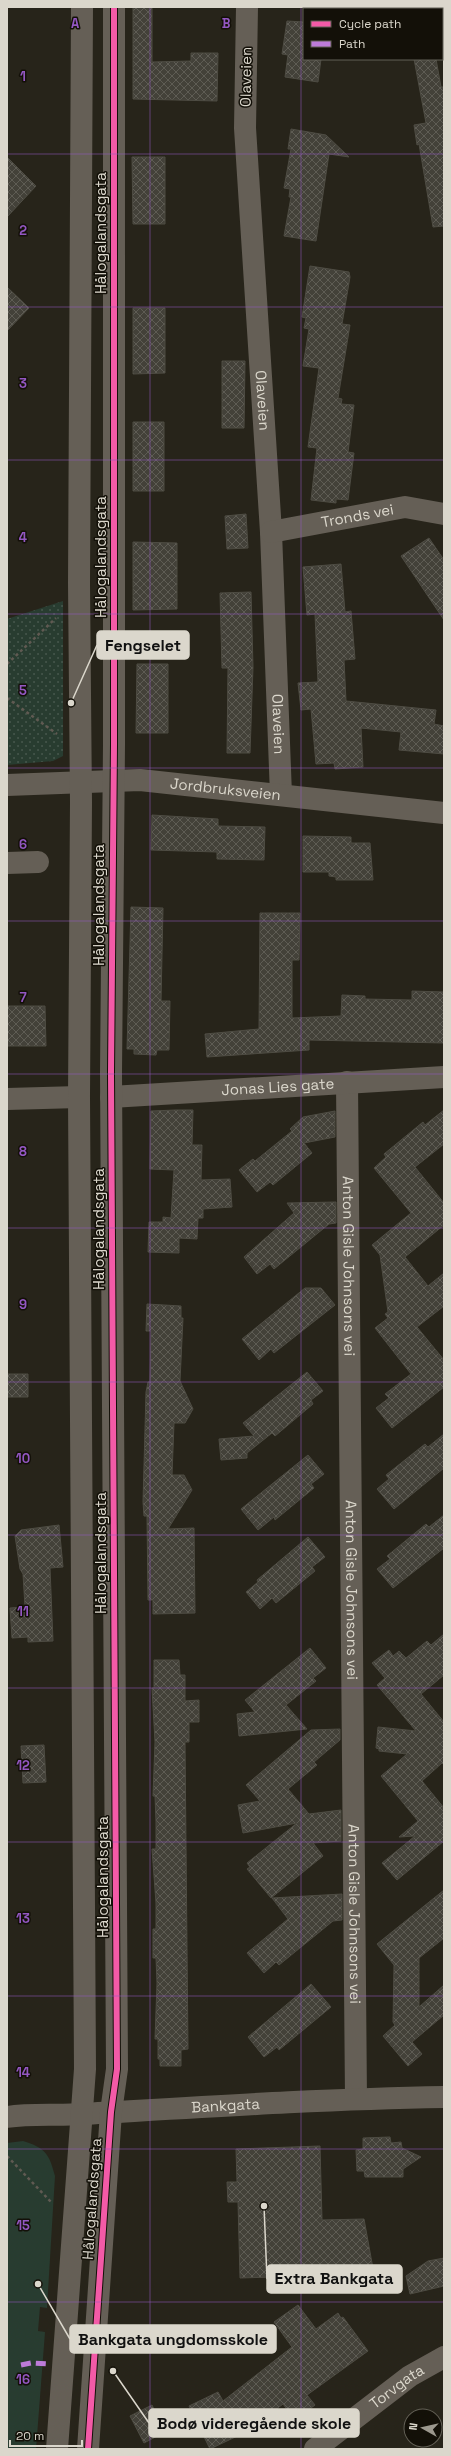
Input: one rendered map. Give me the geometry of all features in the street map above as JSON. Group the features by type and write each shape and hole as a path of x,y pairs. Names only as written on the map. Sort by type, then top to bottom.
{"street":[{"name":"Hålogalandsgata","path":"57,2449 85,2061 79,1097 81,781 79,583 82,7"},
{"name":"Hålogalandsgata","path":"88,2449 111,2112 117,2069 111,1097 114,7"},
{"name":"Olaveien","path":"247,7 245,128 271,532 281,795"},
{"name":"Tronds vei","path":"271,532 405,508 444,514"},
{"name":"Jordbruksveien","path":"7,785 81,781 140,780 444,813"},
{"path":"7,863 38,862"},
{"name":"Jonas Lies gate","path":"111,1097 444,1077"},
{"name":"Anton Gisle Johnsons vei","path":"347,1082 356,2098"},
{"path":"7,1099 79,1097"},
{"name":"Bankgata","path":"7,2117 25,2114 81,2114 356,2098 444,2097"},
{"name":"Torvgata","path":"315,2449 410,2376 444,2357"}],"path":[{"path":"7,664 57,617"},
{"path":"7,698 60,737"},
{"path":"7,2156 54,2206"}],"green space":[{"path":"63,601 63,756 53,761 7,765 7,619"},
{"path":"23,2141 36,2146 45,2152 51,2162 55,2176 47,2308 40,2307 38,2331 45,2332 36,2449 7,2449 7,2143"}],"building":[{"path":"133,7 152,7 152,62 191,61 191,53 218,53 217,101 133,99"},
{"path":"287,21 303,22 303,60 321,60 318,82 285,77 288,55 282,54"},
{"path":"414,60 436,60 441,87 444,87 444,226 433,227 419,144 417,145 414,125 426,123"},
{"path":"291,129 326,135 349,157 329,154 316,241 284,236 291,197 289,197 290,189 284,188 291,149 288,149"},
{"path":"7,157 36,186 7,217"},
{"path":"132,157 165,157 165,224 133,224"},
{"path":"310,266 349,272 350,277 342,324 350,325 338,398 342,399 341,404 354,405 348,452 354,453 348,500 336,499 336,503 311,500 317,448 308,447 319,368 303,366 309,329 304,328 306,318 302,317"},
{"path":"7,287 29,308 7,331"},
{"path":"133,308 165,308 165,373 133,374"},
{"path":"222,361 245,361 244,428 222,428"},
{"path":"133,422 164,422 164,491 133,491"},
{"path":"246,514 248,548 227,549 225,516"},
{"path":"429,538 444,560 444,620 401,556"},
{"path":"133,542 177,543 177,609 133,610"},
{"path":"341,564 345,612 351,611 355,659 344,660 346,701 436,710 434,724 444,726 444,754 399,750 401,732 361,728 363,767 335,769 334,763 316,764 311,709 301,710 298,683 318,682 315,614 307,615 303,567"},
{"path":"251,592 253,667 250,753 227,753 228,668 222,668 220,593"},
{"path":"137,664 168,664 168,733 136,733"},
{"path":"152,815 218,819 218,826 265,827 264,860 217,859 217,852 151,850"},
{"path":"303,836 351,837 351,843 370,843 373,880 336,880 336,877 329,876 329,872 303,872"},
{"path":"131,907 163,908 161,1001 170,1001 169,1050 157,1050 156,1055 134,1054 134,1049 127,1049"},
{"path":"260,913 300,913 299,960 292,960 292,1018 341,1016 342,995 365,996 365,999 412,1000 412,991 444,992 444,1043 309,1040 309,1050 207,1057 205,1034 259,1029"},
{"path":"7,1006 45,1006 46,1046 7,1046"},
{"path":"193,1110 192,1145 202,1145 201,1180 230,1179 232,1207 203,1209 203,1218 198,1218 197,1239 179,1238 179,1253 148,1252 149,1222 163,1222 163,1217 171,1218 174,1170 150,1169 151,1111"},
{"path":"444,1110 444,1144 415,1167 444,1203 444,1225 405,1257 428,1286 444,1273 444,1306 417,1327 444,1360 444,1387 392,1428 376,1408 389,1398 385,1394 411,1374 375,1328 388,1318 385,1314 388,1312 380,1255 372,1245 411,1213 374,1168 386,1157 384,1154 423,1122 425,1125"},
{"path":"335,1111 335,1137 304,1143 312,1153 273,1185 270,1182 257,1192 239,1170 253,1159 255,1161 292,1131 290,1129 303,1117"},
{"path":"336,1202 336,1223 329,1224 274,1269 270,1264 257,1274 244,1257 294,1213 287,1203"},
{"path":"305,1288 321,1288 335,1305 274,1353 271,1349 259,1360 242,1339"},
{"path":"147,1304 181,1306 181,1318 183,1318 180,1381 193,1409 185,1423 174,1423 172,1475 184,1475 192,1490 168,1529 194,1528 195,1613 153,1614 153,1600 148,1600 147,1516 144,1516 143,1502 146,1392 148,1382 150,1382 151,1331 146,1331"},
{"path":"307,1372 323,1391 311,1400 313,1404 275,1436 272,1433 247,1453 247,1458 221,1460 219,1439 254,1436 243,1423"},
{"path":"7,1374 28,1374 28,1397 7,1397"},
{"path":"444,1434 444,1468 394,1509 377,1489 389,1479 386,1475 425,1444 428,1447"},
{"path":"308,1455 324,1474 311,1484 314,1488 275,1520 274,1517 258,1530 241,1509"},
{"path":"444,1515 444,1548 393,1588 377,1569 390,1559 387,1556 426,1524 429,1527"},
{"path":"59,1525 63,1567 50,1568 53,1641 28,1642 28,1637 12,1638 10,1608 25,1607 23,1574 20,1569 15,1536 21,1530"},
{"path":"308,1537 325,1557 312,1567 315,1571 276,1603 272,1598 260,1609 246,1592 258,1582 257,1580"},
{"path":"444,1634 444,1675 421,1694 444,1722 444,1765 442,1763 422,1781 444,1808 444,1841 397,1880 382,1863 415,1836 399,1837 418,1821 381,1776 407,1754 379,1751 379,1749 376,1748 378,1727 416,1731 377,1685 385,1678 372,1663 389,1650 393,1656 399,1651 406,1658 427,1641 431,1645"},
{"path":"310,1648 326,1668 313,1678 316,1681 286,1705 307,1729 239,1736 237,1714 255,1712 245,1700"},
{"path":"154,1660 179,1660 180,1675 185,1675 185,1701 199,1700 199,1722 189,1722 189,1742 185,1742 188,2049 181,2050 181,2066 160,2066 160,2059 158,2059 158,2039 155,2039 157,1983 156,1958 153,1958 153,1929 156,1929 156,1903 152,1849 156,1849 155,1796 153,1796 155,1742 152,1688 154,1688"},
{"path":"340,1729 340,1740 314,1762 317,1765 288,1789 309,1814 341,1810 341,1841 313,1843 323,1856 271,1898 247,1869 250,1867 247,1863 297,1823 243,1833 238,1805 260,1801 246,1785 311,1730"},
{"path":"44,1745 46,1782 23,1783 21,1746"},
{"path":"444,1890 444,1938 419,1958 419,2007 444,1985 444,2015 412,2042 422,2054 408,2066 383,2036 395,2025 393,2022 394,1965 377,1944"},
{"path":"342,1894 342,1920 333,1921 279,1965 276,1962 264,1973 247,1953 288,1919 272,1898"},
{"path":"311,1984 331,2007 279,2050 277,2047 264,2057 248,2037"},
{"path":"390,2137 391,2143 401,2142 402,2148 421,2157 403,2169 403,2177 365,2177 364,2171 357,2171 356,2150 363,2149 363,2138"},
{"path":"320,2146 322,2220 364,2219 374,2274 240,2278 238,2202 228,2202 227,2182 237,2182 236,2149"},
{"path":"444,2258 444,2286 410,2294 406,2276 428,2261"},
{"path":"298,2305 316,2329 338,2313 341,2318 343,2317 368,2351 307,2395 315,2405 295,2420 283,2404 248,2431 210,2449 189,2406 218,2392 223,2401 292,2347 274,2322"},
{"path":"152,2405 165,2432 144,2443 130,2416"}],"marked path":[{"path":"21,2365 31,2363 48,2364"}],"cycle path":[{"path":"88,2449 111,2112 117,2069 111,1073 114,745 114,7"}],"place":[{"name":"Fengselet","path":"71,703"},
{"name":"Extra Bankgata","path":"264,2206"},
{"name":"Bankgata ungdomsskole","path":"38,2284"},
{"name":"Bodø videregående skole","path":"113,2371"}]}
